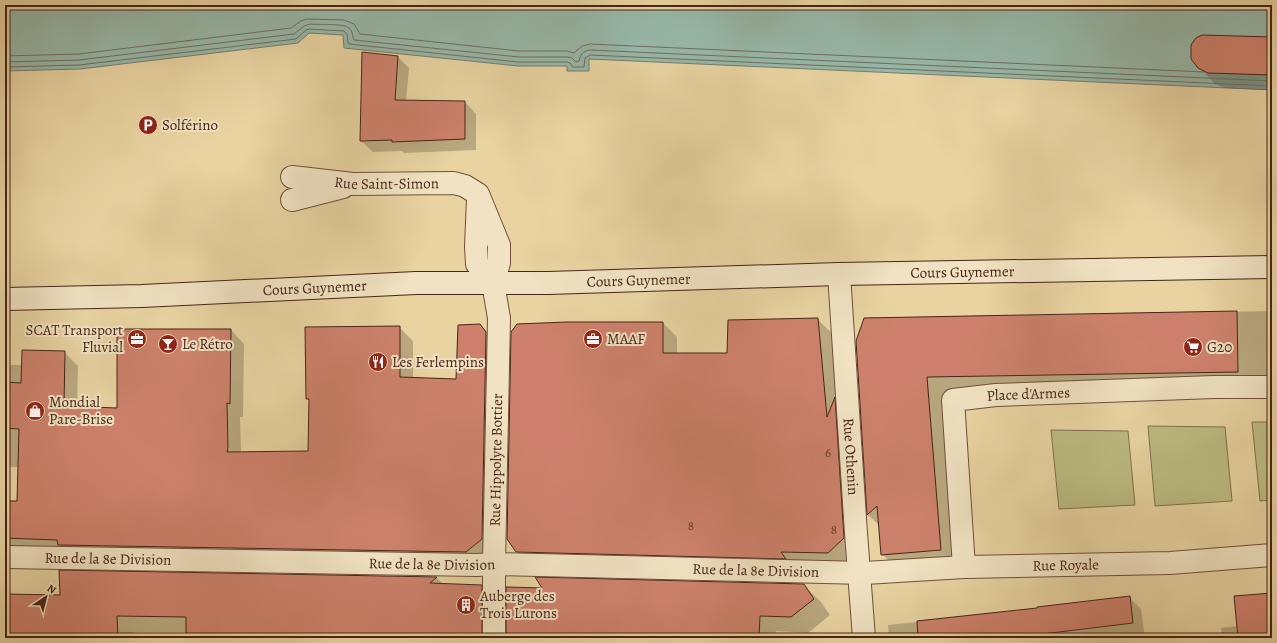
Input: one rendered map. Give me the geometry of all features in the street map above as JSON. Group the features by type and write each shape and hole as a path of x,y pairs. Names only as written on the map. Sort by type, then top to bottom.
{"street":[{"name":"Rue Saint-Simon","path":"292,177 353,184 454,183 464,186 478,194 499,245 499,263 493,283"},
{"path":"292,200 353,184"},
{"name":"Cours Guynemer","path":"5,299 149,295 416,283 493,283 839,274 1272,266"},
{"name":"Rue Othenin","path":"839,274 864,638"},
{"name":"Rue Hippolyte Bottier","path":"493,283 499,318 494,638"},
{"name":"Place d'Armes","path":"964,567 953,400 1003,395 1272,387"},
{"name":"Rue Royale","path":"859,573 964,567 1170,563 1272,555"},
{"name":"Rue de la 8e Division","path":"5,557 494,564 859,573"}],"green space":[{"path":"1252,422 1272,422 1272,500 1260,501"},
{"path":"1148,426 1225,427 1232,501 1155,506"},
{"path":"1051,430 1128,431 1135,505 1059,509"}],"water":[{"path":"5,5 1272,5 1272,90 589,59 589,71 567,71 567,66 518,66 344,48 343,35 309,33 298,43 80,69 5,71"}],"building":[{"path":"1202,35 1272,37 1272,75 1208,73 1198,68 1191,59 1191,45 1196,38"},
{"path":"362,52 398,56 395,100 465,101 465,139 392,142 392,140 360,141"},
{"path":"1237,311 1238,372 927,377 941,550 881,555 877,506 867,515 856,341 864,318"},
{"path":"818,318 827,417 835,397 844,538 828,553 781,552 786,559 516,552 507,539 511,332 517,324 567,322 663,322 663,353 727,353 728,320"},
{"path":"480,324 486,332 482,539 466,552 58,545 57,540 5,538 5,501 17,501 19,429 5,428 5,382 21,383 22,350 65,351 64,406 117,408 117,329 231,329 230,404 227,403 227,452 308,451 309,399 306,399 305,327 400,326 400,377 456,379 458,325"},
{"path":"59,570 437,577 430,583 482,585 482,638 186,638 186,617 117,616 118,638 5,638 5,594 60,595"},
{"path":"535,577 804,584 814,599 791,617 760,616 759,638 506,638 506,587 542,588"},
{"path":"1272,593 1272,638 1238,638 1234,596"},
{"path":"1130,596 1133,623 1010,638 918,638 917,621"}],"place":[{"name":"Solférino","path":"148,125"},
{"name":"SCAT Transport Fluvial","path":"137,339"},
{"name":"MAAF","path":"593,339"},
{"name":"Le Rétro","path":"168,344"},
{"name":"G20","path":"1193,347"},
{"name":"Les Ferlempins","path":"378,362"},
{"name":"Mondial Pare-Brise","path":"35,411"},
{"name":"Auberge des Trois Lurons","path":"466,605"}]}
